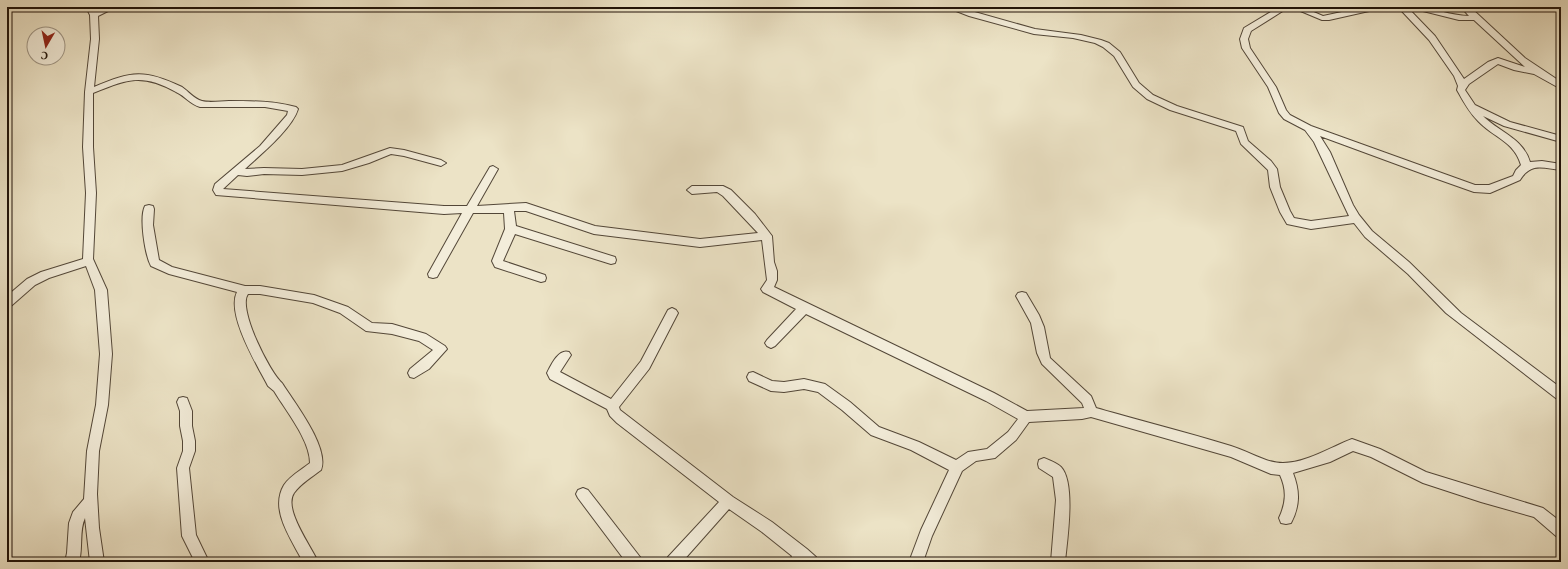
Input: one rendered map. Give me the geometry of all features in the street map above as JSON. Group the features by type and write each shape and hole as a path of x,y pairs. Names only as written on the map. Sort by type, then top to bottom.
{"street":[{"path":"97,562 90,502 92,451 102,405 106,354 101,290 89,260 91,193 88,147 89,92 95,38 92,11 112,7"},
{"path":"950,7 979,17 1036,31 1079,37 1107,45 1113,49 1123,61 1133,82 1148,96 1171,107 1240,129 1240,137 1272,169 1275,175 1274,181 1276,190 1285,212 1291,221 1311,225 1356,218"},
{"path":"1285,7 1247,30 1244,39 1246,48 1277,95 1282,111 1291,120 1308,128 1429,173 1474,188 1490,189 1517,178 1526,166 1537,165 1561,168"},
{"path":"1294,7 1322,18 1329,18 1375,7"},
{"path":"1402,7 1432,38 1458,76 1462,86 1461,90 1485,124 1507,137 1519,148 1524,156 1526,166"},
{"path":"1418,7 1454,16 1477,18"},
{"path":"1466,7 1522,61 1535,71 1561,86"},
{"path":"1462,86 1476,76 1482,68 1498,61 1522,73 1535,71"},
{"path":"89,92 127,79 142,76 152,78 178,89 189,96 194,102 200,104 265,104 293,109 292,116 263,148 219,186 218,190 220,192 444,210 508,210 517,207 526,207 594,230 700,243 767,236"},
{"path":"1470,104 1485,114 1507,124 1561,139"},
{"path":"1308,128 1323,148 1338,185 1356,218 1364,229 1411,270 1446,307 1561,395"},
{"path":"235,172 302,172 342,168 366,161 390,151 404,153 441,163"},
{"path":"433,274 493,169"},
{"path":"692,190 719,188 727,193 767,236 769,262 772,271 772,280 767,289 942,373 1020,413 1024,417 1082,414 1090,412 1232,452 1271,468 1284,469 1294,467 1330,456 1352,445 1375,453 1423,477 1481,496 1538,512 1561,531"},
{"path":"149,209 146,216 147,228 151,241 152,256 155,263 169,270 245,290 260,290 314,299 344,310 370,328 392,329 422,337 440,349 425,365 414,372"},
{"path":"508,210 512,217 512,229 497,262 541,278"},
{"path":"512,229 611,260"},
{"path":"7,303 31,282 45,275 89,260"},
{"path":"245,290 240,298 239,307 245,328 250,335 272,382 278,387 311,441 316,457 316,466 293,483 287,492 284,501 284,513 311,562"},
{"path":"1022,296 1034,316 1043,355 1046,361 1087,400 1090,412"},
{"path":"771,343 804,308"},
{"path":"672,313 645,365 613,406 614,412 621,419 728,501 766,527 803,559"},
{"path":"565,355 553,373 554,375 613,406"},
{"path":"753,377 771,386 784,388 804,384 821,388 846,406 875,431 915,446 957,467"},
{"path":"184,402 186,411 186,426 190,441 183,468 189,536 202,562"},
{"path":"916,562 926,535 957,467 973,456 990,454 1012,436 1022,423 1024,417"},
{"path":"1044,464 1056,471 1061,490 1062,513 1058,562"},
{"path":"1284,469 1289,477 1293,501 1290,512 1286,518"},
{"path":"583,494 635,562"},
{"path":"673,562 728,501"},
{"path":"72,562 76,546 74,527 76,518 83,508 90,502"}]}
